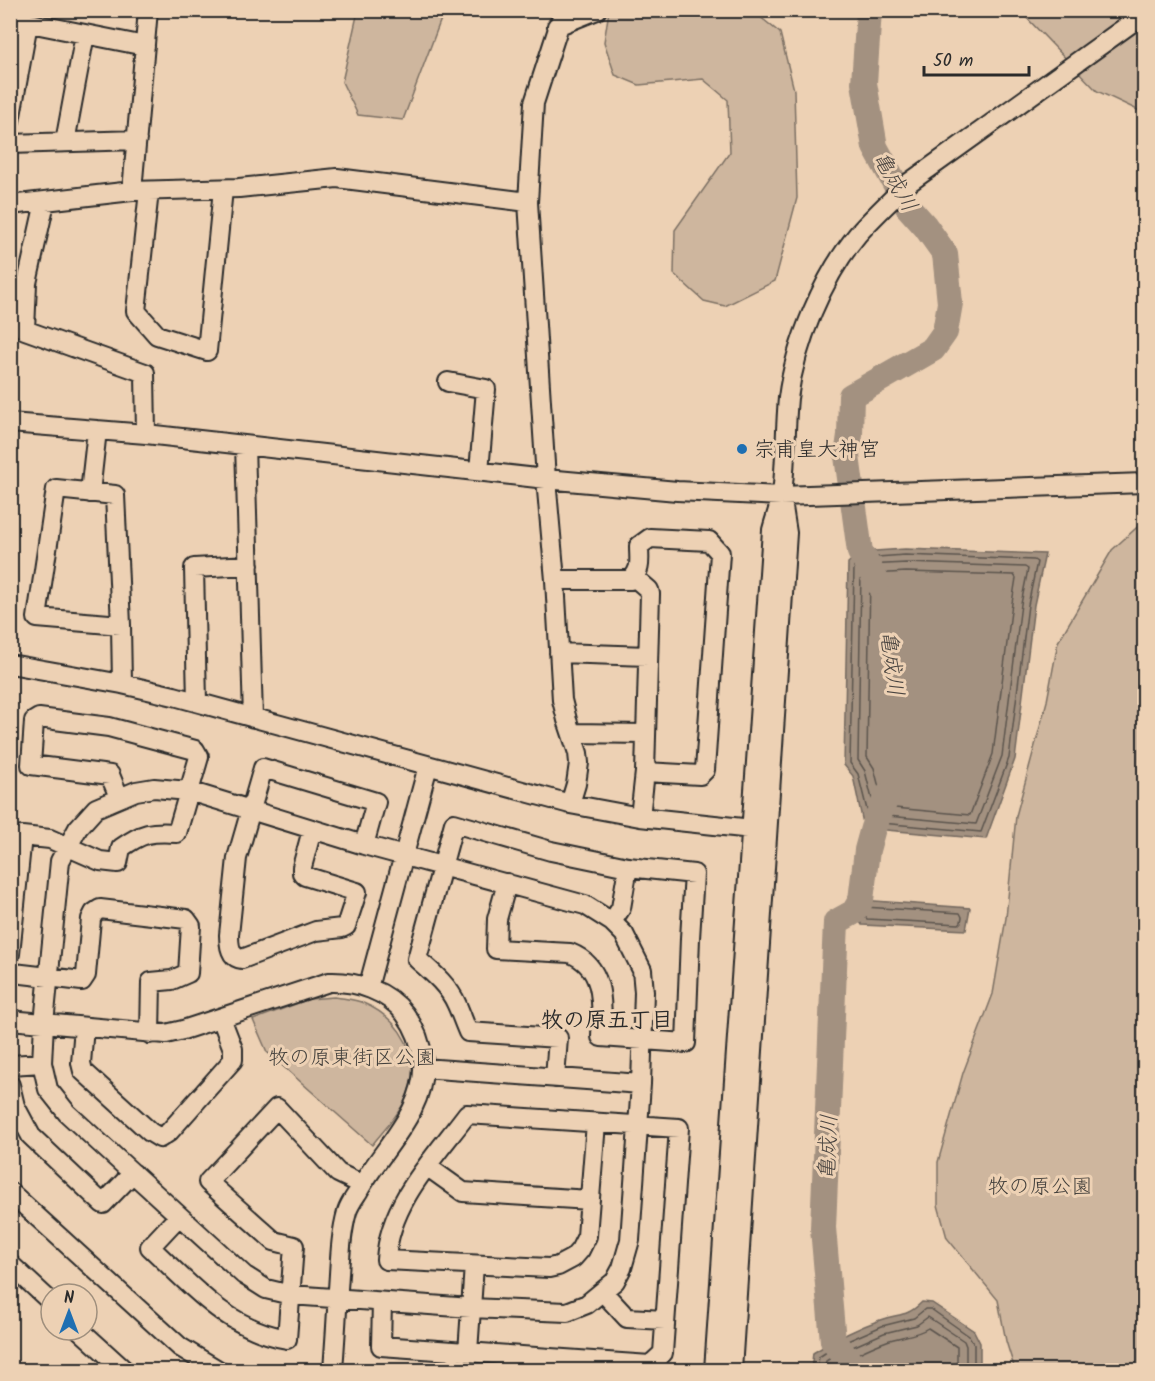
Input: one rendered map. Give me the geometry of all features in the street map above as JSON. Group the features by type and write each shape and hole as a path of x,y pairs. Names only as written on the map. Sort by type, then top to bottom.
{"street":[{"path":"148,10 137,140 141,191 136,311 157,336 207,351 223,189"},
{"path":"570,804 579,763 562,700 528,202 534,103 560,18 597,10"},
{"path":"732,1371 787,533 782,496 788,397 797,356 819,298 832,272 857,236 910,182 1144,14"},
{"path":"10,121 19,21 145,46"},
{"path":"65,142 85,34"},
{"path":"10,144 137,140"},
{"path":"10,205 141,191 223,189 337,178 528,202"},
{"path":"45,202 27,283 25,330 145,373 146,434"},
{"path":"448,382 486,389 479,471"},
{"path":"11,427 146,434 546,479 678,491 782,496 1144,483"},
{"path":"90,493 97,430"},
{"path":"245,445 253,718"},
{"path":"121,626 37,618 56,489 115,495 121,626 122,684"},
{"path":"714,1371 772,530 782,496"},
{"path":"555,580 626,582 634,577 639,569 639,546 650,538 709,542 720,553 705,770 700,776 645,772"},
{"path":"197,702 194,568 249,565"},
{"path":"634,577 649,590 650,594 645,772 640,818"},
{"path":"560,653 648,656"},
{"path":"10,664 122,684 197,702 570,804 640,818 752,829"},
{"path":"10,954 21,836 50,839 100,861 118,863 121,848 139,835 157,831 177,833 199,757 195,750 109,727 39,718 34,721 31,765 110,775 119,797"},
{"path":"572,733 645,734"},
{"path":"368,988 428,766"},
{"path":"312,830 302,873 305,876 357,892 346,926 316,931 242,959 236,958 233,956 229,943 229,935 237,858 263,768 376,802 364,845"},
{"path":"154,788 189,791 364,845 585,904 612,922 624,934 642,970 644,1039 630,1240 622,1268 615,1281 587,1304 567,1312 471,1308 291,1295 266,1288 244,1275 179,1216 67,1113 48,1089 42,1063 44,1023 60,861 78,828 96,808 136,791 154,788"},
{"path":"507,883 497,919 496,949 570,952 580,956 594,974 602,994 601,1037 686,1043 694,874 628,867 550,851 454,823 417,959 436,975 448,991 457,1004 468,1032 558,1038 555,1078"},
{"path":"612,922 621,908 628,867"},
{"path":"10,968 14,973 82,981 86,975 91,919 100,909 186,919 191,926 188,973 172,980 151,982 150,1034"},
{"path":"10,1020 150,1034 183,1030 320,983 342,981 368,988 393,1001 409,1019 421,1043 423,1082 415,1107 362,1184 347,1210 340,1248 333,1371"},
{"path":"84,1028 81,1063 83,1071 150,1132 160,1138 169,1132 233,1060 233,1049 221,1018"},
{"path":"10,1065 42,1063"},
{"path":"423,1068 641,1084"},
{"path":"10,1085 15,1106 31,1136 103,1204 133,1173"},
{"path":"179,1216 150,1247 223,1314 253,1330 287,1339 294,1246 274,1241 208,1182 277,1108 338,1173 362,1184"},
{"path":"382,1302 381,1346 650,1365 663,1353 679,1128 467,1114 396,1214 387,1242 386,1260 549,1268 566,1263 580,1250 587,1236 596,1123"},
{"path":"428,1167 463,1192 590,1200"},
{"path":"10,1192 180,1347 191,1364 218,1371"},
{"path":"468,1352 474,1265"},
{"path":"13,1271 39,1292"},
{"path":"603,1292 627,1318 665,1320"},
{"path":"92,1342 117,1368"}],"green space":[{"path":"358,11 444,11 403,120 358,115 342,82"},
{"path":"609,11 753,11 780,33 794,90 797,198 775,281 725,306 704,301 674,274 675,230 730,152 728,100 703,79 639,85 615,75 604,42"},
{"path":"1023,11 1144,11 1144,113 1097,91 1025,16"},
{"name":"牧の原公園","path":"1144,521 1144,1370 1015,1370 1006,1341 998,1300 947,1238 938,1205 938,1162 963,1073 993,994 1006,918 1016,816 1047,701 1058,642 1112,550"},
{"name":"牧の原東街区公園","path":"334,997 361,1002 388,1018 406,1041 410,1055 412,1069 405,1100 372,1145 267,1052 253,1020 309,999"}],"water":[{"path":"905,549 1045,554 1034,605 1015,759 986,839 864,828 853,776 844,765 848,563 860,552"},
{"path":"861,900 970,908 966,930 862,925 854,912"},
{"path":"922,1302 932,1303 974,1331 980,1343 980,1370 811,1370 813,1353 863,1327 907,1313"}],"waterway":[{"name":"亀成川","path":"869,10 864,83 875,147 908,207 945,254 950,303 945,332 933,349 851,396 847,456 860,552 877,582"},
{"name":"亀成川","path":"856,1370 833,1341 823,1228 836,922 854,912 861,900 867,850 873,828 887,796"}],"place":[{"name":"宗甫皇大神宮","path":"742,449"}],"district":[{"name":"牧の原五丁目","path":"607,1019"}]}
